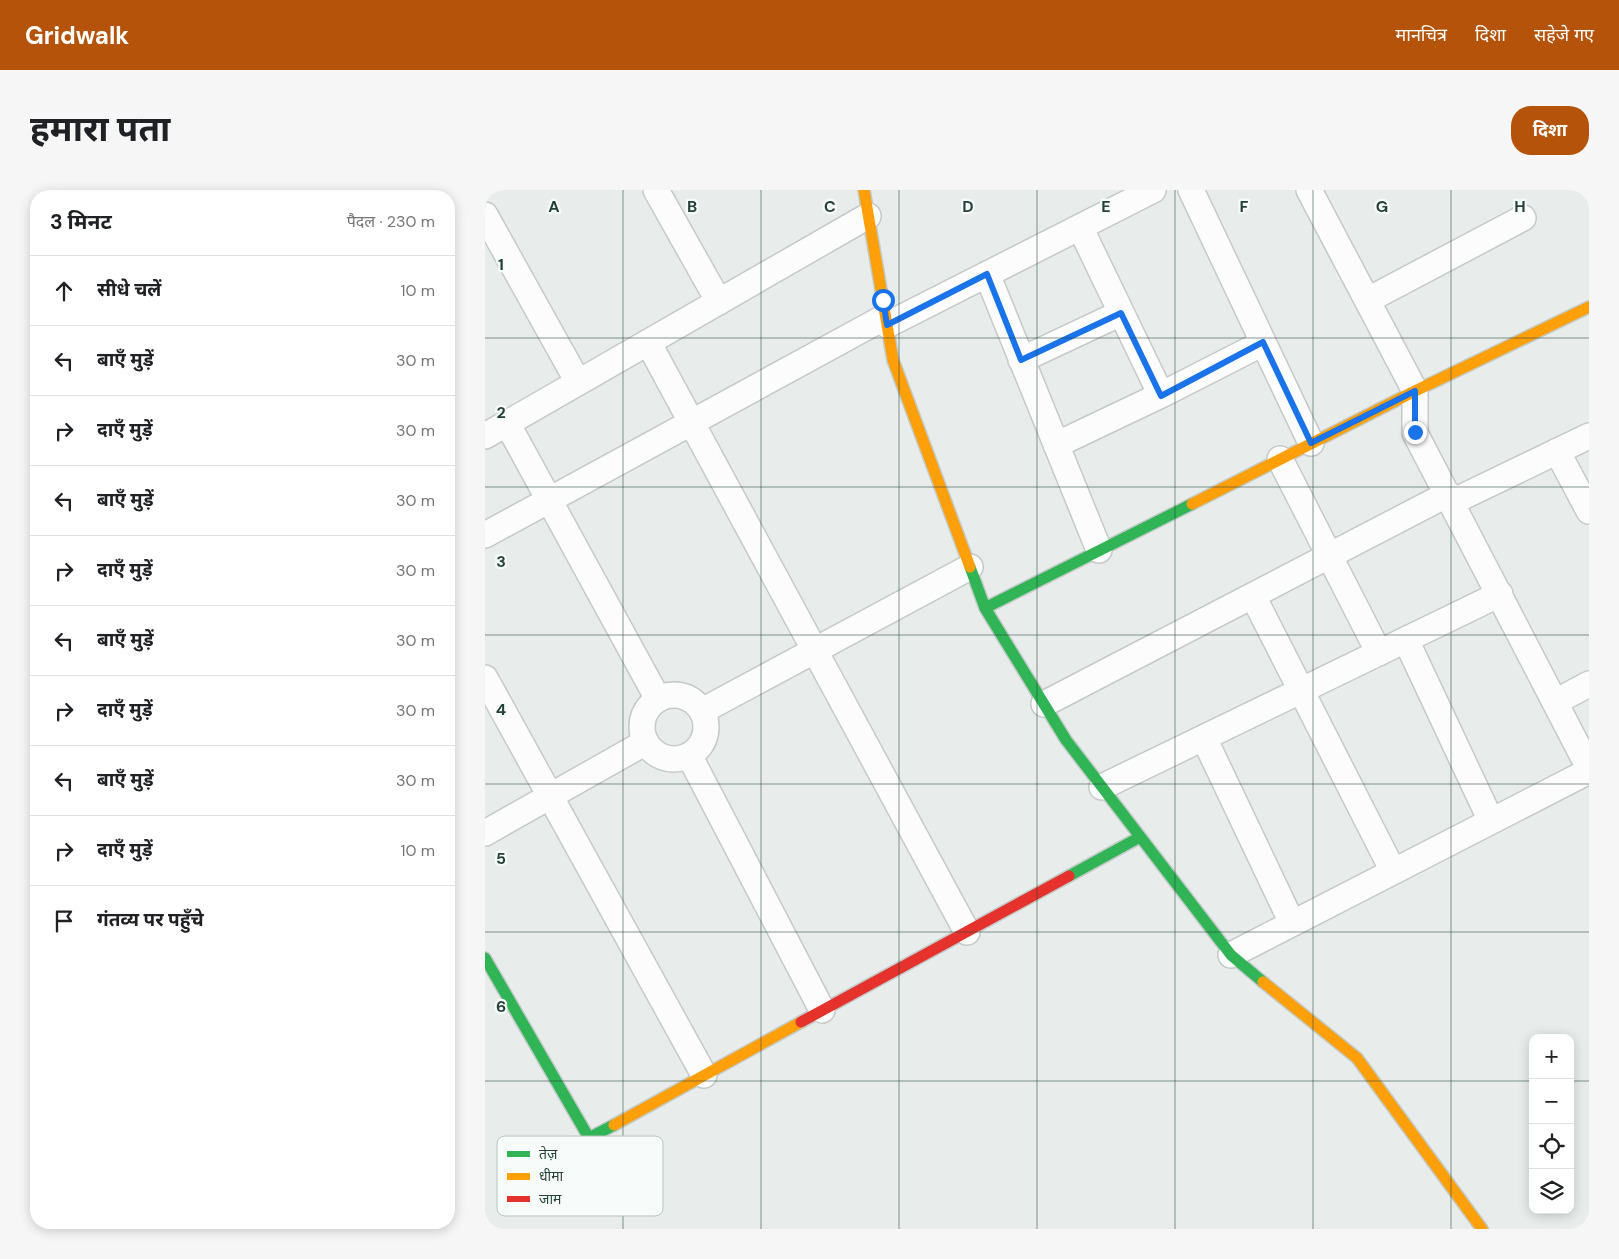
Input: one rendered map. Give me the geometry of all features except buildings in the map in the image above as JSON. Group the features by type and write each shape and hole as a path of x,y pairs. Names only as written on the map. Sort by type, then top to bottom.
{"street":[{"path":"656,190 719,302"},
{"path":"864,190 893,360 985,608 1066,740 1231,955 1357,1058 1482,1229"},
{"path":"485,535 692,422 886,321 987,274 1153,190"},
{"path":"1191,190 1311,443"},
{"path":"1231,955 1589,769 1415,432 1415,391 1309,190"},
{"path":"485,215 579,382"},
{"path":"485,436 868,216"},
{"path":"1368,300 1523,218"},
{"path":"1079,228 1161,396"},
{"path":"987,274 1099,550"},
{"path":"985,608 1415,391 1589,307"},
{"path":"1021,360 1121,313"},
{"path":"648,342 967,932"},
{"path":"1056,445 1161,396 1263,342"},
{"path":"507,423 658,699"},
{"path":"1044,704 1328,555 1589,436"},
{"path":"1557,452 1589,511"},
{"path":"1280,459 1379,653"},
{"path":"703,711 970,567"},
{"path":"1102,787 1500,594"},
{"path":"1253,596 1393,871"},
{"path":"1406,640 1491,821"},
{"path":"485,678 703,1075"},
{"path":"1555,702 1589,684"},
{"path":"673,695 688,698 703,711 706,721 705,736 697,749 689,755 679,758 667,758 657,754 646,742 642,726 644,715 649,706 658,699 673,695"},
{"path":"1203,738 1292,923"},
{"path":"485,833 646,742"},
{"path":"689,755 822,1010"},
{"path":"593,1136 1140,837"},
{"path":"485,958 588,1136"}],"traffic: fast":[{"path":"985,608 1192,504"},
{"path":"970,567 985,608 1066,740 1231,955 1263,982"},
{"path":"1069,876 1140,837"},
{"path":"485,958 588,1136"},
{"path":"593,1136 614,1125"}],"traffic: slow":[{"path":"864,190 893,360 970,567"},
{"path":"1192,504 1415,391 1589,307"},
{"path":"1263,982 1357,1058 1482,1229"},
{"path":"614,1125 801,1022"}],"traffic: jam":[{"path":"801,1022 1069,876"}],"route":[{"path":"883,300 887,325 987,274 1021,360 1121,313 1161,396 1263,342 1311,443 1415,391 1415,432"}]}
